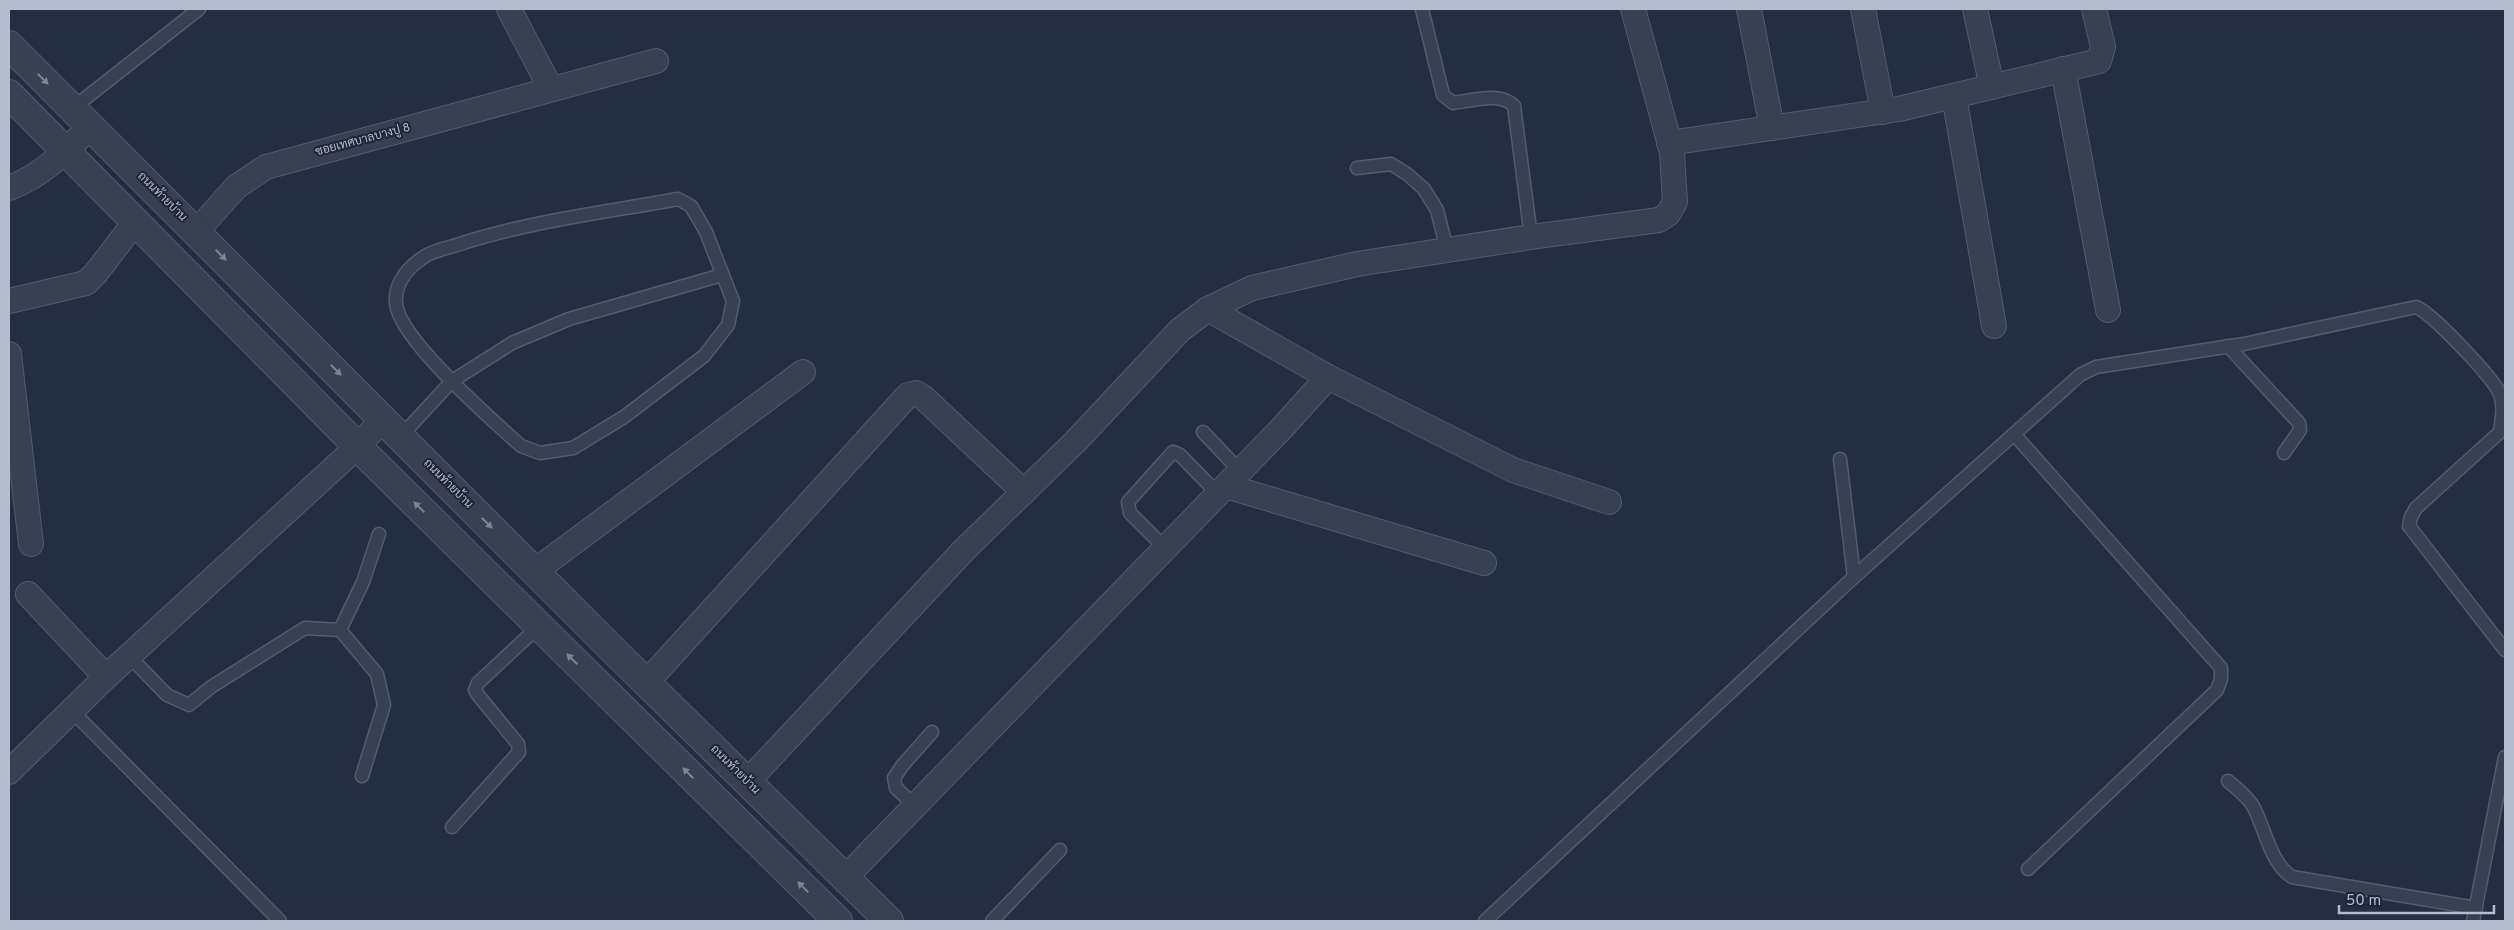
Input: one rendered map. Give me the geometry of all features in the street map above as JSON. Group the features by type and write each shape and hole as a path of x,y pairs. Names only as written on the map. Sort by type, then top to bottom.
{"street":[{"path":"509,9 551,89"},
{"path":"747,782 965,549 1076,441 1180,330 1208,309 1252,288 1357,264 1531,237 1659,220 1668,214 1675,202 1669,143 1633,9"},
{"path":"1749,9 1772,128"},
{"path":"1863,9 1883,112"},
{"path":"1976,9 1992,87"},
{"path":"1669,143 1883,112 2099,60 2103,47 2094,9"},
{"name":"ถนนท้ายบ้าน","path":"9,45 197,231 646,683 889,921"},
{"name":"ซอยเทศบาลบางปู 8","path":"197,231 236,187 266,167 656,62"},
{"path":"2063,69 2108,310"},
{"path":"9,94 358,446 838,921"},
{"path":"1954,96 1994,326"},
{"path":"9,188 37,175 65,152 82,117"},
{"path":"9,301 73,288 86,283 96,273 135,222"},
{"path":"1208,309 1328,377 1513,470 1609,502"},
{"path":"9,354 31,544"},
{"path":"535,572 803,372"},
{"path":"845,878 1228,484 1328,377"},
{"path":"646,683 908,395 916,393 924,398 1024,492"},
{"path":"9,772 73,712 106,677 358,446 392,427"},
{"path":"1228,484 1484,563"},
{"path":"28,594 106,677"}],"lane":[{"path":"82,117 200,9"},
{"path":"1422,9 1443,95 1448,101 1453,103 1500,98 1508,99 1514,106 1531,237"},
{"path":"1357,168 1391,164 1407,174 1424,189 1438,210 1446,250"},
{"path":"678,199 691,206 706,232 722,275 733,301 728,325 704,356 624,417 572,448 540,453 521,446 413,340 396,305 397,289 405,273 428,255 482,237 539,224 678,199"},
{"path":"392,427 452,380 512,343 569,319 722,275"},
{"path":"1485,921 1854,576 2080,375 2096,367 2228,346 2416,307 2425,310 2440,324 2498,390 2503,409 2500,432 2416,508 2410,517 2409,526 2505,650"},
{"path":"2228,346 2300,424 2300,430 2284,453"},
{"path":"1203,432 1228,484"},
{"path":"2014,434 2220,668 2221,679 2217,690 2028,869"},
{"path":"1165,548 1130,513 1127,507 1128,502 1173,452 1228,484"},
{"path":"1840,459 1854,576"},
{"path":"340,630 363,582 379,534"},
{"path":"452,827 519,752 518,744 475,690 478,683 539,626"},
{"path":"129,656 167,694 189,705 211,687 305,628 340,630 377,674 384,706 362,776"},
{"path":"73,712 280,921"},
{"path":"915,806 896,788 894,778 932,732"},
{"path":"2474,921 2505,757"},
{"path":"2228,781 2252,805 2284,872 2292,877 2476,908"},
{"path":"992,921 1060,850"}]}
